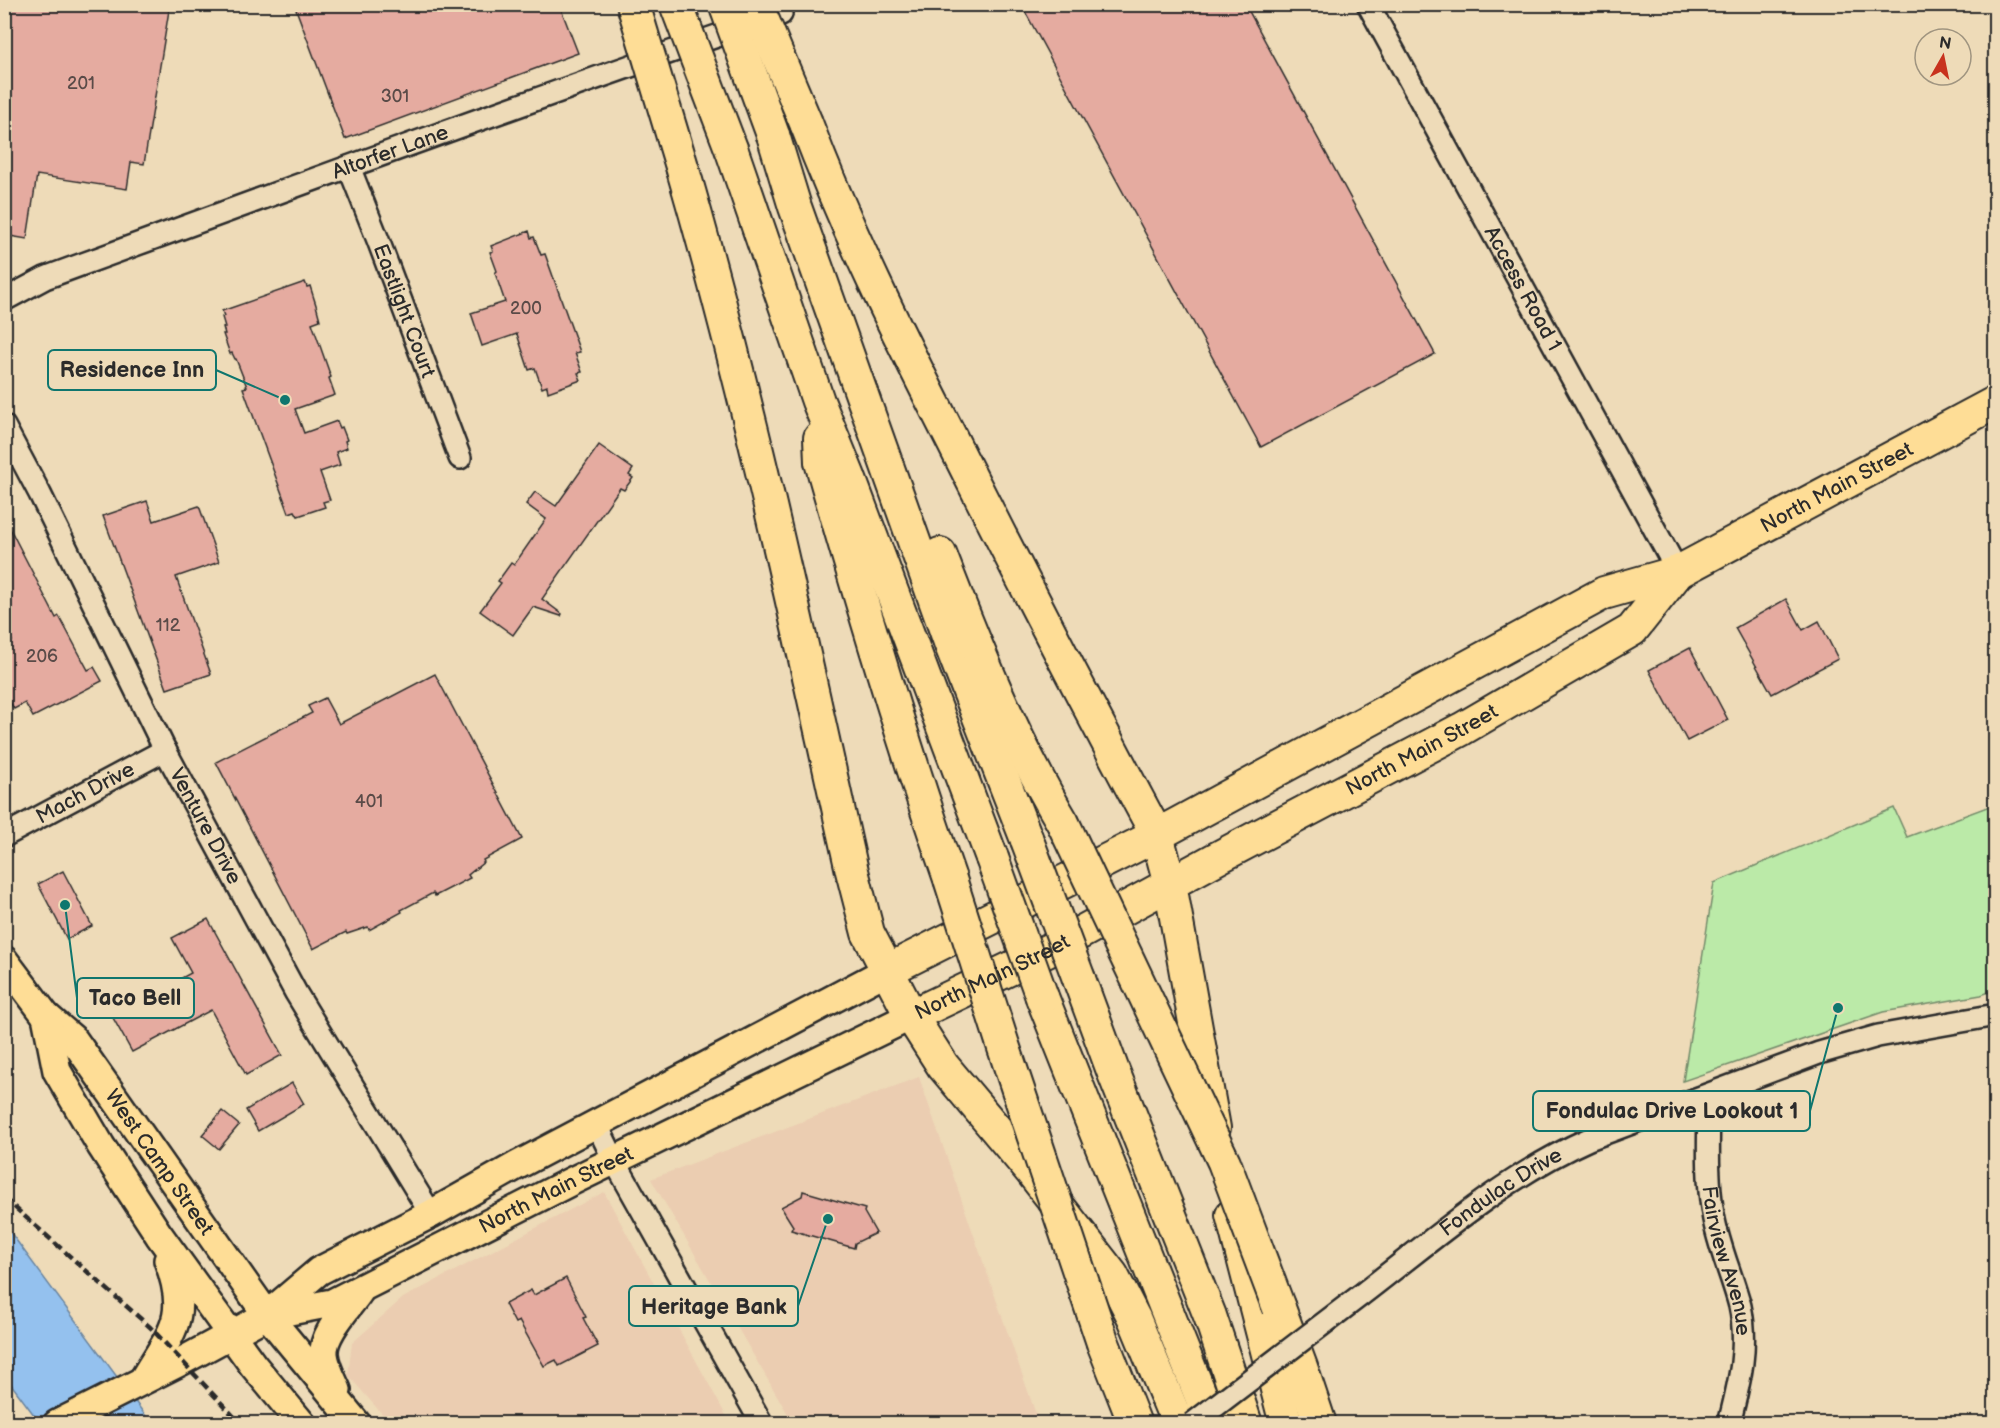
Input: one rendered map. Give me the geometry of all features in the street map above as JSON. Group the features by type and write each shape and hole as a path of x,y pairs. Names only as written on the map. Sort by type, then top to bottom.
{"highway":[{"path":"633,4 711,265 749,414 868,933 910,1016 943,1066 1112,1275 1134,1318 1178,1424"},
{"path":"676,4 732,151 818,401 849,477 1042,997 1212,1424"},
{"path":"725,4 952,648 1113,1071 1210,1316 1246,1424"},
{"path":"769,9 806,123 830,187 904,346 991,519 1157,835 1170,884 1226,1188 1286,1424"},
{"path":"795,207 903,460 980,653 1224,1162 1301,1366 1320,1424"},
{"path":"818,401 821,462 900,731 1103,1342 1135,1424"},
{"name":"North Main Street","path":"888,970 1157,835 1604,592 1678,572 1995,402"},
{"name":"North Main Street","path":"910,1016 1047,951 1446,738 1632,630 1678,572"}],"main road":[{"name":"West Camp Street","path":"4,960 46,1016 74,1040 267,1315 351,1417"},
{"name":"North Main Street","path":"57,1424 267,1315 319,1271 431,1214 516,1166 888,970"},
{"name":"West Camp Street","path":"46,1016 57,1071 101,1146 159,1235 253,1365 302,1424"},
{"name":"North Main Street","path":"267,1315 332,1303 614,1160 910,1016"},
{"path":"143,1380 176,1324 178,1311 179,1295 176,1280 159,1235"},
{"path":"351,1417 328,1368 324,1353 330,1332 361,1288"}],"street":[{"name":"Access Road 1","path":"1368,4 1678,572"},
{"name":"Altorfer Lane","path":"4,300 45,278 567,87 769,9"},
{"name":"Eastlight Court","path":"349,166 460,458"},
{"name":"Venture Drive","path":"4,426 40,494 165,750 296,993 431,1214"},
{"name":"Mach Drive","path":"4,836 165,750"},
{"name":"Fondulac Drive","path":"1192,1424 1482,1203 1545,1161 1590,1139 1819,1053 1878,1036 1995,1016"},
{"name":"Fairview Avenue","path":"1708,1095 1710,1186 1713,1214 1717,1236 1740,1306 1743,1327 1743,1366 1729,1424"},
{"path":"597,1125 614,1160 762,1424"}],"shaded area":[{"path":"919,1077 1039,1423 793,1423 651,1179"},
{"path":"604,1192 730,1423 390,1423 348,1375 352,1343 403,1298"}],"green space":[{"path":"1995,804 1995,990 1981,995 1883,1012 1683,1081 1714,883 1894,808 1907,837"}],"water":[{"path":"5,1225 151,1423 40,1423 5,1376"}],"building":[{"path":"4,4 170,4 144,164 131,162 127,189 37,175 27,239 4,235"},
{"path":"294,4 559,4 578,53 345,139"},
{"path":"1021,4 1245,4 1435,354 1261,447"},
{"path":"529,231 541,255 545,254 580,352 575,353 582,372 578,373 581,380 548,392 547,386 542,388 535,368 529,370 517,334 482,346 471,313 505,302 495,273 497,271 490,252 493,251 491,246"},
{"path":"305,282 307,287 310,286 320,320 312,323 335,395 295,409 304,433 337,421 347,440 345,441 347,448 336,452 340,465 320,472 330,500 323,502 325,507 298,516 295,511 289,513 243,388 247,387 236,359 232,353 230,354 223,334 225,334 223,327 225,327 222,311"},
{"path":"599,445 633,469 629,475 633,478 624,490 620,488 542,599 562,614 561,616 533,607 513,635 480,611 501,583 498,581 511,563 514,565 546,519 526,504 535,492 556,506"},
{"path":"147,501 154,521 199,506 219,562 176,577 211,674 167,689 103,516"},
{"path":"4,517 56,618 59,616 88,670 94,667 102,681 33,717 25,703 14,709 4,692 4,645 12,641 4,627"},
{"path":"1786,599 1803,630 1819,621 1838,659 1772,694 1735,628"},
{"path":"1690,648 1728,720 1687,741 1649,670"},
{"path":"435,674 522,839 483,860 484,862 468,875 470,878 435,896 433,893 369,930 368,927 347,934 346,932 313,949 216,762 312,713 308,706 325,698 339,724"},
{"path":"63,871 92,926 67,939 38,884"},
{"path":"208,919 282,1055 246,1075 211,1010 132,1052 112,1016 191,973 172,938"},
{"path":"292,1083 304,1104 258,1131 246,1110"},
{"path":"222,1111 239,1125 219,1149 202,1135"},
{"path":"803,1191 865,1209 864,1212 876,1233 855,1243 854,1248 791,1230 793,1226 781,1207 802,1196"},
{"path":"566,1278 598,1346 559,1366 556,1360 544,1366 519,1321 515,1323 505,1304 531,1290 534,1295"}],"railway":[{"path":"4,1198 150,1327 241,1424"}],"place":[{"name":"Residence Inn","path":"285,400"},
{"name":"Taco Bell","path":"65,905"},
{"name":"Fondulac Drive Lookout 1","path":"1838,1008"},
{"name":"Heritage Bank","path":"828,1219"}]}
